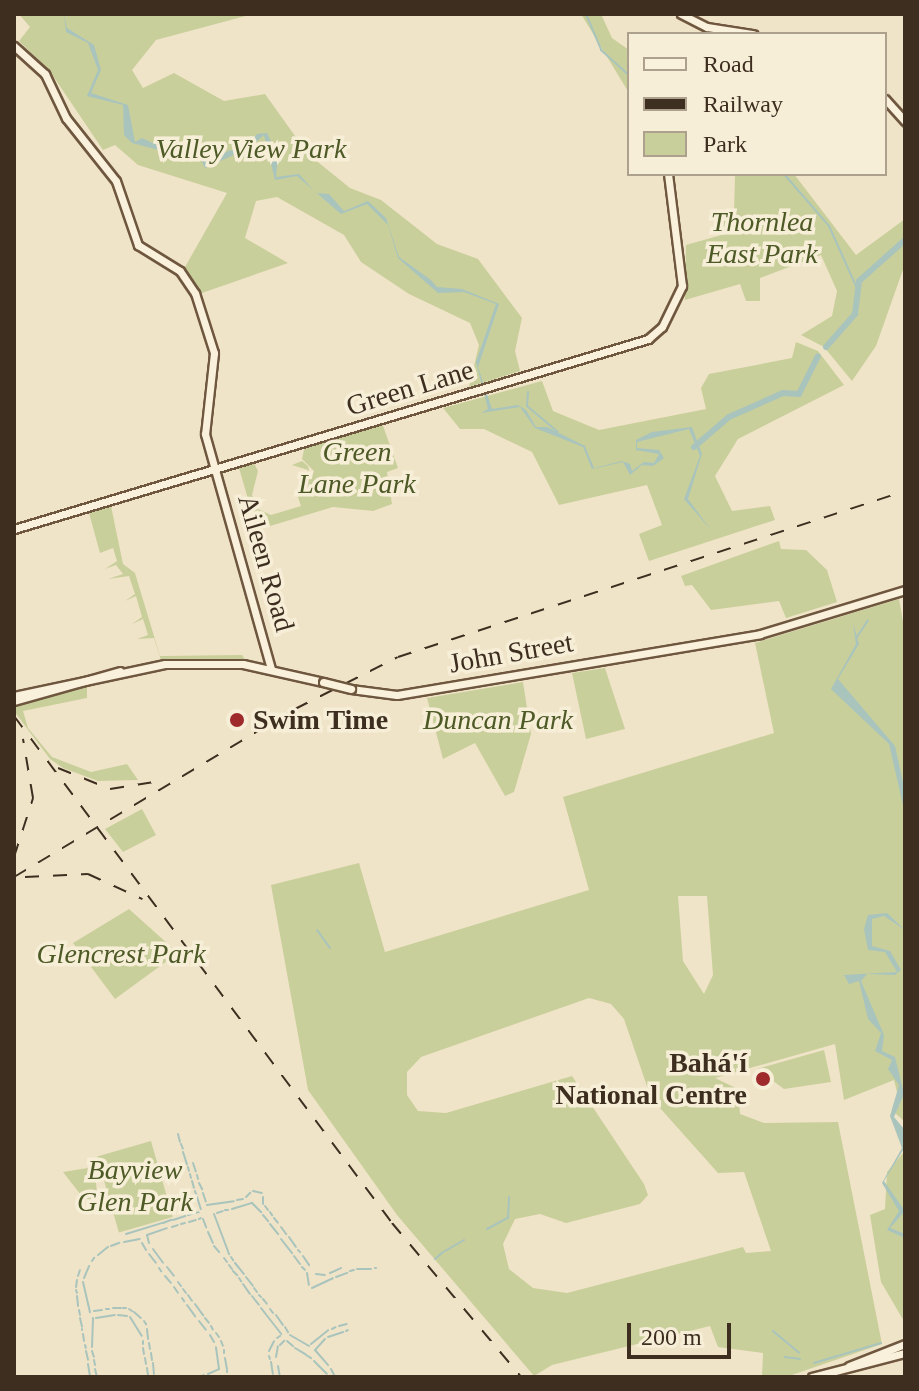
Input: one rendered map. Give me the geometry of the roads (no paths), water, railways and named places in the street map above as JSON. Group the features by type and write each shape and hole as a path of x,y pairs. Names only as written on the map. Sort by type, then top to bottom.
{"street":[{"path":"681,14 721,32"},
{"name":"Aileen Road","path":"14,46 45,74 66,118 116,181 138,245 180,271 193,290 214,353 204,421 271,669"},
{"path":"887,101 905,121"},
{"name":"Green Lane","path":"14,529 632,345 662,327 682,286 668,176"},
{"name":"John Street","path":"14,699 120,671 171,664 271,669 351,689 397,695 760,634 905,590"},
{"path":"847,1367 905,1344"},
{"path":"812,1377 902,1356"}],"water":[{"path":"64,14 67,28 94,45 101,70 91,93 128,105 135,142 142,138 172,152 193,145 208,162 228,151 244,148 257,134 267,133 278,156 276,177 299,174 314,190 297,176 275,180 264,135 249,148 205,168 196,149 174,154 132,143 124,135 123,105 87,96 98,70 88,43 66,32"},
{"path":"317,193 329,194 344,211 368,201 386,218 399,257 437,287 462,289 499,304 478,367 492,409 518,405 526,410 536,427 547,427 585,446 594,468 622,461 630,464 632,471 644,462 654,463 659,454 636,450 636,440 652,432 692,427 702,454 688,499 711,530 684,499 700,456 689,429 637,442 637,448 659,450 664,458 653,466 642,465 630,475 623,462 592,469 583,447 535,428 520,407 481,413 488,409 476,362 496,304 464,292 438,293 398,258 388,225 367,204 341,214"},
{"path":"853,623 859,644 838,679 895,746 905,791 905,814 889,744 831,689 856,644"},
{"path":"887,913 905,930 884,916 872,919 872,946 890,951 901,970 895,975 867,974 861,981 884,1035 882,1051 895,1057 904,1094 894,1117 904,1129 905,1147 884,1181 905,1211 890,1228 905,1234 905,1238 887,1230 899,1211 882,1183 902,1148 890,1116 899,1085 888,1069 892,1060 875,1051 881,1033 868,1019 859,981 849,984 844,975 897,972 885,952 868,950 864,929 868,915"}],"waterway":[{"path":"586,14 601,50 627,73"},
{"path":"786,176 829,226 856,286"},
{"path":"826,347 855,314 859,281 905,240"},
{"path":"694,447 729,417 783,393 799,394 818,356"},
{"path":"528,392 527,406 558,432"},
{"path":"857,637 868,620"},
{"path":"317,930 330,948"},
{"path":"178,1134 180,1142"},
{"path":"181,1144 183,1149"},
{"path":"183,1152 187,1164"},
{"path":"193,1163 196,1172"},
{"path":"188,1167 189,1171"},
{"path":"190,1174 191,1178"},
{"path":"197,1175 198,1179"},
{"path":"192,1181 194,1188"},
{"path":"199,1183 202,1189"},
{"path":"195,1191 201,1209"},
{"path":"253,1191 262,1193"},
{"path":"203,1193 206,1202"},
{"path":"246,1197 250,1193"},
{"path":"263,1197 263,1204"},
{"path":"487,1229 508,1218 509,1197"},
{"path":"237,1200 243,1199"},
{"path":"207,1205 234,1201"},
{"path":"232,1209 252,1203 261,1212"},
{"path":"265,1206 268,1210"},
{"path":"217,1213 223,1211"},
{"path":"188,1215 199,1212"},
{"path":"214,1214 229,1254"},
{"path":"263,1215 268,1221"},
{"path":"173,1220 185,1216"},
{"path":"274,1218 278,1223"},
{"path":"203,1219 206,1227"},
{"path":"163,1223 171,1220"},
{"path":"189,1222 196,1220"},
{"path":"126,1234 162,1223"},
{"path":"181,1224 185,1223"},
{"path":"270,1224 278,1234"},
{"path":"172,1227 178,1225"},
{"path":"281,1227 286,1234"},
{"path":"149,1243 147,1235 167,1228"},
{"path":"208,1232 213,1243"},
{"path":"289,1237 296,1247"},
{"path":"124,1242 140,1239"},
{"path":"281,1239 292,1253"},
{"path":"445,1251 464,1240"},
{"path":"111,1246 119,1243"},
{"path":"142,1243 146,1250"},
{"path":"214,1246 219,1252"},
{"path":"98,1255 108,1247"},
{"path":"153,1249 163,1263"},
{"path":"435,1259 443,1252"},
{"path":"149,1254 156,1263"},
{"path":"294,1256 300,1264"},
{"path":"303,1256 309,1265"},
{"path":"224,1258 227,1262"},
{"path":"235,1263 244,1274"},
{"path":"229,1265 232,1269"},
{"path":"84,1278 89,1266"},
{"path":"167,1267 174,1276"},
{"path":"302,1267 305,1270"},
{"path":"330,1273 341,1268"},
{"path":"357,1269 371,1269"},
{"path":"78,1276 80,1270"},
{"path":"350,1271 354,1270"},
{"path":"233,1271 237,1275"},
{"path":"307,1273 309,1285"},
{"path":"336,1277 347,1273"},
{"path":"316,1274 325,1275"},
{"path":"165,1276 171,1283"},
{"path":"246,1277 253,1286"},
{"path":"312,1288 333,1278"},
{"path":"76,1287 77,1280"},
{"path":"83,1282 90,1312"},
{"path":"178,1282 181,1286"},
{"path":"243,1284 250,1294"},
{"path":"174,1287 178,1293"},
{"path":"254,1288 257,1292"},
{"path":"183,1289 186,1293"},
{"path":"188,1295 192,1301"},
{"path":"77,1296 78,1306"},
{"path":"252,1296 259,1305"},
{"path":"263,1299 267,1304"},
{"path":"195,1304 203,1315"},
{"path":"187,1305 195,1316"},
{"path":"113,1308 121,1308"},
{"path":"261,1308 281,1334"},
{"path":"270,1309 273,1313"},
{"path":"79,1310 80,1315"},
{"path":"94,1311 102,1310"},
{"path":"134,1312 141,1318"},
{"path":"96,1318 115,1315"},
{"path":"118,1315 127,1316"},
{"path":"276,1315 283,1325"},
{"path":"130,1317 142,1336"},
{"path":"80,1318 82,1327"},
{"path":"92,1347 93,1318"},
{"path":"205,1318 209,1323"},
{"path":"199,1321 206,1330"},
{"path":"339,1326 347,1324"},
{"path":"211,1326 213,1330"},
{"path":"285,1327 288,1332"},
{"path":"332,1329 336,1327"},
{"path":"147,1329 148,1339"},
{"path":"311,1344 328,1330"},
{"path":"773,1331 799,1353"},
{"path":"328,1337 343,1332"},
{"path":"216,1333 219,1337"},
{"path":"83,1334 84,1341"},
{"path":"210,1335 214,1342"},
{"path":"290,1335 309,1346"},
{"path":"325,1339 315,1350 328,1365"},
{"path":"221,1341 223,1346"},
{"path":"269,1351 274,1341"},
{"path":"280,1345 284,1341"},
{"path":"287,1341 293,1346"},
{"path":"149,1343 150,1349"},
{"path":"814,1363 881,1343"},
{"path":"276,1357 278,1346"},
{"path":"208,1374 219,1369 216,1347"},
{"path":"143,1348 144,1354"},
{"path":"295,1348 305,1354"},
{"path":"86,1351 88,1360"},
{"path":"92,1351 94,1357"},
{"path":"151,1353 152,1360"},
{"path":"306,1355 311,1358"},
{"path":"785,1357 800,1359"},
{"path":"145,1358 146,1364"},
{"path":"225,1358 227,1369"},
{"path":"94,1360 95,1365"},
{"path":"314,1361 327,1374"},
{"path":"271,1362 273,1374"},
{"path":"153,1363 154,1374"},
{"path":"88,1364 90,1377"},
{"path":"278,1366 280,1377"},
{"path":"147,1368 148,1375"},
{"path":"95,1369 97,1377"},
{"path":"331,1369 335,1377"},
{"path":"198,1377 204,1375"}],"railway":[{"path":"14,877 295,709 398,657 905,491"},
{"path":"14,716 392,1223 521,1377"},
{"path":"14,857 33,798 23,739"},
{"path":"58,768 110,789 160,781"},
{"path":"25,877 88,874 142,899"}],"place":[{"name":"Swim Time","path":"237,720"},
{"name":"Bahá'í National Centre","path":"763,1079"}],"park label":[{"name":"Valley View Park","path":"251,149"},
{"name":"Thornlea East Park","path":"762,238"},
{"name":"Green Lane Park","path":"357,468"},
{"name":"Duncan Park","path":"498,720"},
{"name":"Glencrest Park","path":"121,954"},
{"name":"Bayview Glen Park","path":"135,1186"}]}
